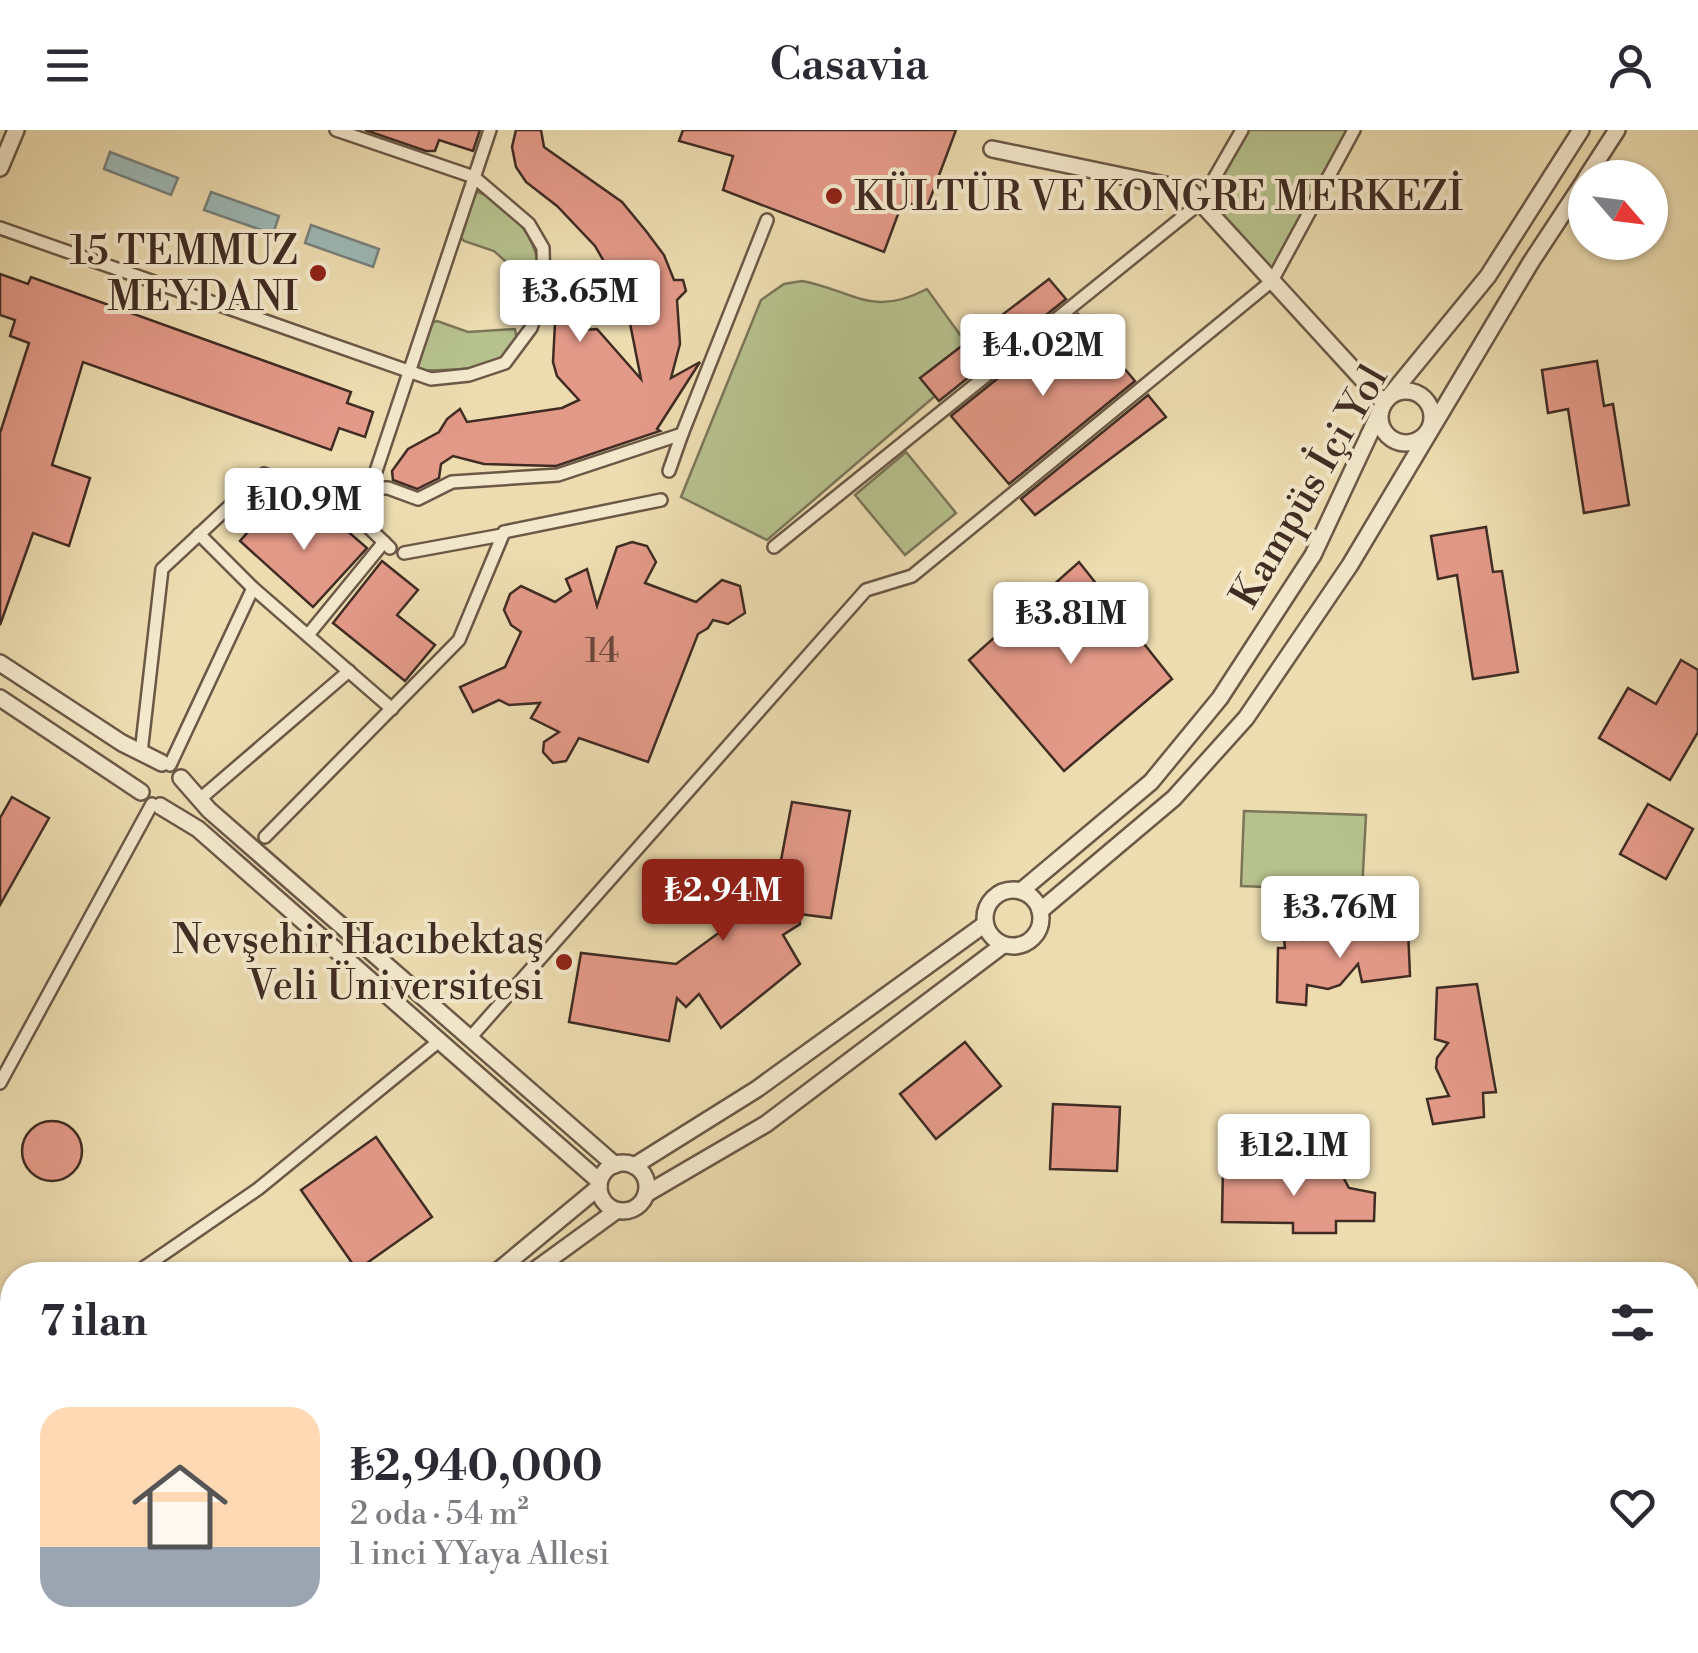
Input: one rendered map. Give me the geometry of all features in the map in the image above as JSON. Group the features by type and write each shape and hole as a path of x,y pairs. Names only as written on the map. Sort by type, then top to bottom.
{"street":[{"path":"0,228 431,379 468,375 504,363 531,328 544,290 542,248 528,224 474,178 336,130"},
{"path":"360,519 490,130"},
{"path":"774,547 1200,203 1242,130"},
{"path":"470,1038 866,590 912,576 1272,281 1354,130"},
{"name":"Kampüs İçi Yol","path":"1021,891 1151,782 1220,698 1314,555 1384,403 1488,276 1581,130"},
{"name":"Kampüs İçi Yol","path":"1598,160 1618,130"},
{"path":"0,168 11,135"},
{"path":"992,149 1189,190 1384,403"},
{"name":"Kampüs İçi Yol","path":"1040,911 1174,798 1246,718 1350,564 1568,207"},
{"path":"668,472 766,220"},
{"path":"1397,392 1422,396 1431,410 1427,433 1414,442 1392,440 1381,428 1380,411 1384,403 1397,392"},
{"path":"371,488 388,488 418,499 452,482 558,475 682,434"},
{"path":"141,753 162,569 264,474 360,519 387,545 308,635"},
{"path":"404,553 661,500"},
{"path":"200,534 253,588 392,709"},
{"path":"265,838 459,640 502,535"},
{"path":"171,769 253,588"},
{"path":"0,663 171,769 300,890 615,1165"},
{"path":"200,799 349,670"},
{"path":"0,698 198,829 599,1184"},
{"path":"0,1083 151,801"},
{"path":"283,904 300,890"},
{"path":"1012,890 1021,891 1036,902 1040,911 1041,921 1032,939 1014,947 995,940 985,924 984,914 994,897 1012,890"},
{"path":"616,1211 602,1200 599,1184 603,1172 615,1165 634,1166 757,1089 985,924"},
{"path":"549,1262 616,1211 634,1208 646,1194 766,1124 1004,945"},
{"path":"152,1262 258,1189 438,1042"},
{"path":"634,1166 644,1175 646,1194"},
{"path":"508,1262 599,1184"}],"green space":[{"path":"1242,130 1354,130 1272,281 1200,203"},
{"path":"473,191 498,202 528,235 539,275 530,283 494,251 460,237"},
{"path":"802,281 877,302 927,289 966,343 921,378 935,396 767,540 681,497 761,300 784,284"},
{"path":"437,321 468,332 515,329 517,341 497,360 485,365 420,371 414,367 431,323"},
{"path":"906,452 956,513 905,555 855,495"},
{"path":"1244,811 1366,815 1362,891 1241,886"}],"water":[{"path":"110,152 178,178 171,195 104,169"},
{"path":"211,192 279,216 273,234 204,210"},
{"path":"311,225 379,249 373,267 305,243"}],"building":[{"path":"365,130 480,130 473,151 439,140 435,151 426,151"},
{"path":"516,130 541,130 544,147 622,202 646,231 664,255 674,280 683,280 686,291 677,300 680,344 671,378 700,362 657,429 660,431 556,466 484,464 453,456 441,464 439,478 417,489 393,480 392,471 408,449 439,432 460,409 467,422 562,408 579,400 557,376 553,362 555,323 562,299 583,330 597,329 641,379 625,298 595,246 557,206 526,182 516,167 512,147"},
{"name":"KÜLTÜR VE KONGRE MERKEZİ","path":"683,130 956,130 926,210 903,201 884,252 723,190 733,156 679,141"},
{"path":"0,274 28,284 31,277 351,392 347,403 373,412 365,437 339,428 331,450 83,362 52,465 90,478 69,546 33,533 0,625 0,433 29,343 10,336 15,320 0,315"},
{"path":"1049,279 1066,299 939,401 920,378"},
{"path":"1078,314 1135,381 1009,484 951,416"},
{"path":"1597,361 1604,406 1613,404 1629,505 1584,513 1568,409 1548,413 1542,370"},
{"path":"1148,395 1166,417 1035,515 1021,499"},
{"path":"272,505 309,538 329,515 367,548 313,607 240,541"},
{"path":"1486,527 1493,572 1502,571 1518,672 1473,679 1457,575 1438,579 1431,536"},
{"path":"632,542 647,546 656,562 645,583 696,602 722,580 740,586 745,613 728,624 713,620 698,634 648,762 579,738 566,761 553,763 543,752 544,742 559,732 531,718 540,703 509,705 499,700 473,712 460,687 505,667 521,632 511,625 504,610 510,594 521,586 555,602 571,591 566,579 587,569 597,606 617,547"},
{"path":"382,561 418,590 397,615 435,645 405,681 333,623"},
{"path":"1079,562 1172,679 1064,771 969,660"},
{"path":"1681,660 1698,670 1698,732 1670,780 1599,738 1628,688 1656,704"},
{"path":"12,797 49,818 0,905 0,818"},
{"path":"792,802 850,811 831,918 799,914 800,924 783,935 800,964 721,1028 699,994 686,1007 677,998 669,1041 569,1022 581,953 676,964 775,892"},
{"path":"1648,804 1693,829 1666,879 1620,854"},
{"path":"1408,929 1410,976 1362,982 1358,964 1340,985 1328,989 1307,985 1306,1005 1277,1002 1278,948 1285,948 1284,939 1303,940 1304,934"},
{"path":"1477,984 1496,1092 1483,1093 1484,1117 1433,1124 1427,1099 1449,1096 1436,1068 1437,1058 1448,1043 1435,1039 1437,988"},
{"path":"965,1042 1001,1086 936,1139 900,1094"},
{"path":"1053,1104 1120,1107 1117,1171 1050,1169"},
{"path":"52,1121 73,1130 82,1151 73,1172 52,1181 31,1172 22,1151 31,1130"},
{"path":"376,1137 432,1217 368,1262 351,1262 301,1190"},
{"path":"1223,1164 1291,1175 1298,1168 1323,1165 1343,1177 1349,1188 1375,1193 1374,1221 1336,1221 1336,1233 1293,1233 1293,1223 1222,1222"}],"place":[{"name":"KÜLTÜR VE KONGRE MERKEZİ","path":"834,196"},
{"name":"15 TEMMUZ MEYDANI","path":"318,273"},
{"name":"Nevşehir Hacıbektaş Veli Üniversitesi","path":"564,962"}]}
